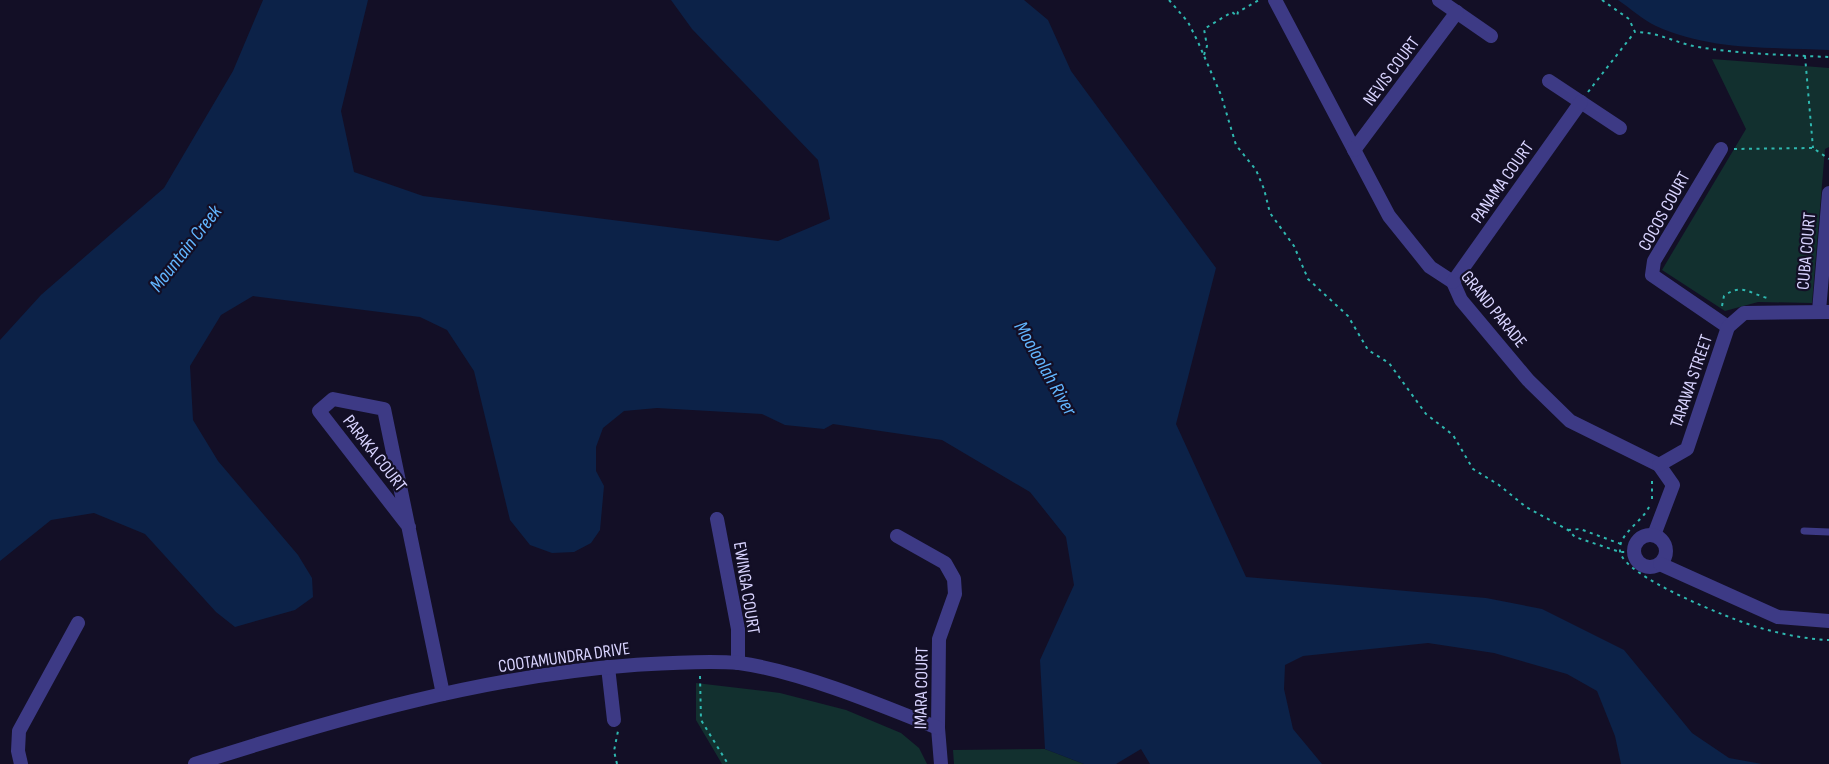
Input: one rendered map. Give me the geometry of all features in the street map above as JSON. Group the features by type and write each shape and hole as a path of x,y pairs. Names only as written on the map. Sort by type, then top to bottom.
{"street":[{"name":"GRAND PARADE","path":"1275,0 1389,216 1430,267 1453,282 1461,300 1528,380 1570,421 1659,465"},
{"path":"1440,0 1491,36"},
{"name":"NEVIS COURT","path":"1354,150 1457,12"},
{"path":"1549,81 1620,128"},
{"name":"PANAMA COURT","path":"1453,282 1581,102"},
{"name":"COCOS COURT","path":"1721,149 1654,261 1652,275 1728,327"},
{"name":"CUBA COURT","path":"1824,312 1829,193"},
{"name":"TARAWA STREET","path":"1659,465 1687,449 1728,327 1744,314 1824,312"},
{"name":"PARAKA COURT","path":"409,527 319,411 333,399 384,409 409,527 443,694"},
{"path":"1654,535 1673,484 1659,465"},
{"name":"EWINGA COURT","path":"717,519 738,629 738,663"},
{"path":"1660,564 1665,556 1666,548 1659,537 1654,535 1641,538 1634,552 1639,562 1645,566 1660,564 1778,617 1829,621"},
{"name":"IMARA COURT","path":"897,536 945,563 954,579 955,594 939,639 938,728 941,764"},
{"path":"21,764 18,751 19,731 78,623"},
{"name":"COOTAMUNDRA DRIVE","path":"195,764 239,757 319,725 443,694 557,673 608,667 738,663 798,678 896,711 938,728"},
{"path":"608,667 614,720"}],"lane":[{"path":"1804,531 1829,532"}],"path":[{"path":"1169,0 1188,22 1221,95 1236,145 1256,170 1270,213 1294,246 1308,279 1348,316 1368,350 1389,363 1401,376 1426,414 1453,435 1473,469 1499,485 1526,507 1568,530 1575,537 1620,552 1634,552"},
{"path":"1204,55 1207,46 1204,29 1232,12 1237,15 1238,12 1259,0"},
{"path":"1602,0 1629,19 1635,32"},
{"path":"1635,32 1652,32 1695,47 1829,57"},
{"path":"1581,102 1635,32"},
{"path":"1805,56 1813,148"},
{"path":"1721,149 1813,148 1829,159"},
{"path":"1568,530 1580,529 1621,544"},
{"path":"1620,552 1626,564 1638,573 1726,616 1807,639 1829,640"},
{"path":"699,664 701,720 728,764"},
{"path":"614,720 618,733 614,751 617,764"}],"green space":[{"path":"1712,59 1829,68 1829,147 1825,149 1812,303 1758,302 1725,311 1662,270 1746,129"},
{"path":"696,683 780,693 846,710 901,733 919,748 927,764 722,764 696,720"},
{"path":"1045,749 1084,764 954,764 953,750"}],"water":[{"path":"263,0 368,0 341,111 354,172 423,196 778,241 830,219 818,160 692,29 671,0 1024,0 1048,20 1071,71 1216,268 1176,424 1246,577 1486,598 1542,609 1624,650 1692,733 1729,758 1762,764 1621,764 1615,736 1597,691 1567,674 1494,653 1428,643 1303,656 1285,665 1284,689 1293,729 1322,764 1150,764 1141,749 1116,764 1084,764 1045,749 1040,660 1074,585 1066,537 1030,492 942,440 833,424 824,429 785,425 762,414 657,408 624,411 603,428 596,447 596,471 604,486 600,530 591,543 574,552 552,553 530,545 510,520 474,371 447,330 420,317 253,296 221,315 190,366 193,420 218,461 298,555 312,578 313,597 295,610 235,627 216,612 145,534 94,513 51,520 0,561 0,340 41,295 164,188 233,71"},
{"path":"1618,0 1829,0 1829,50 1763,48 1698,40 1656,26"}],"water label":[{"name":"Mountain Creek","path":"185,248"},
{"name":"Mooloolah River","path":"1046,368"}]}
